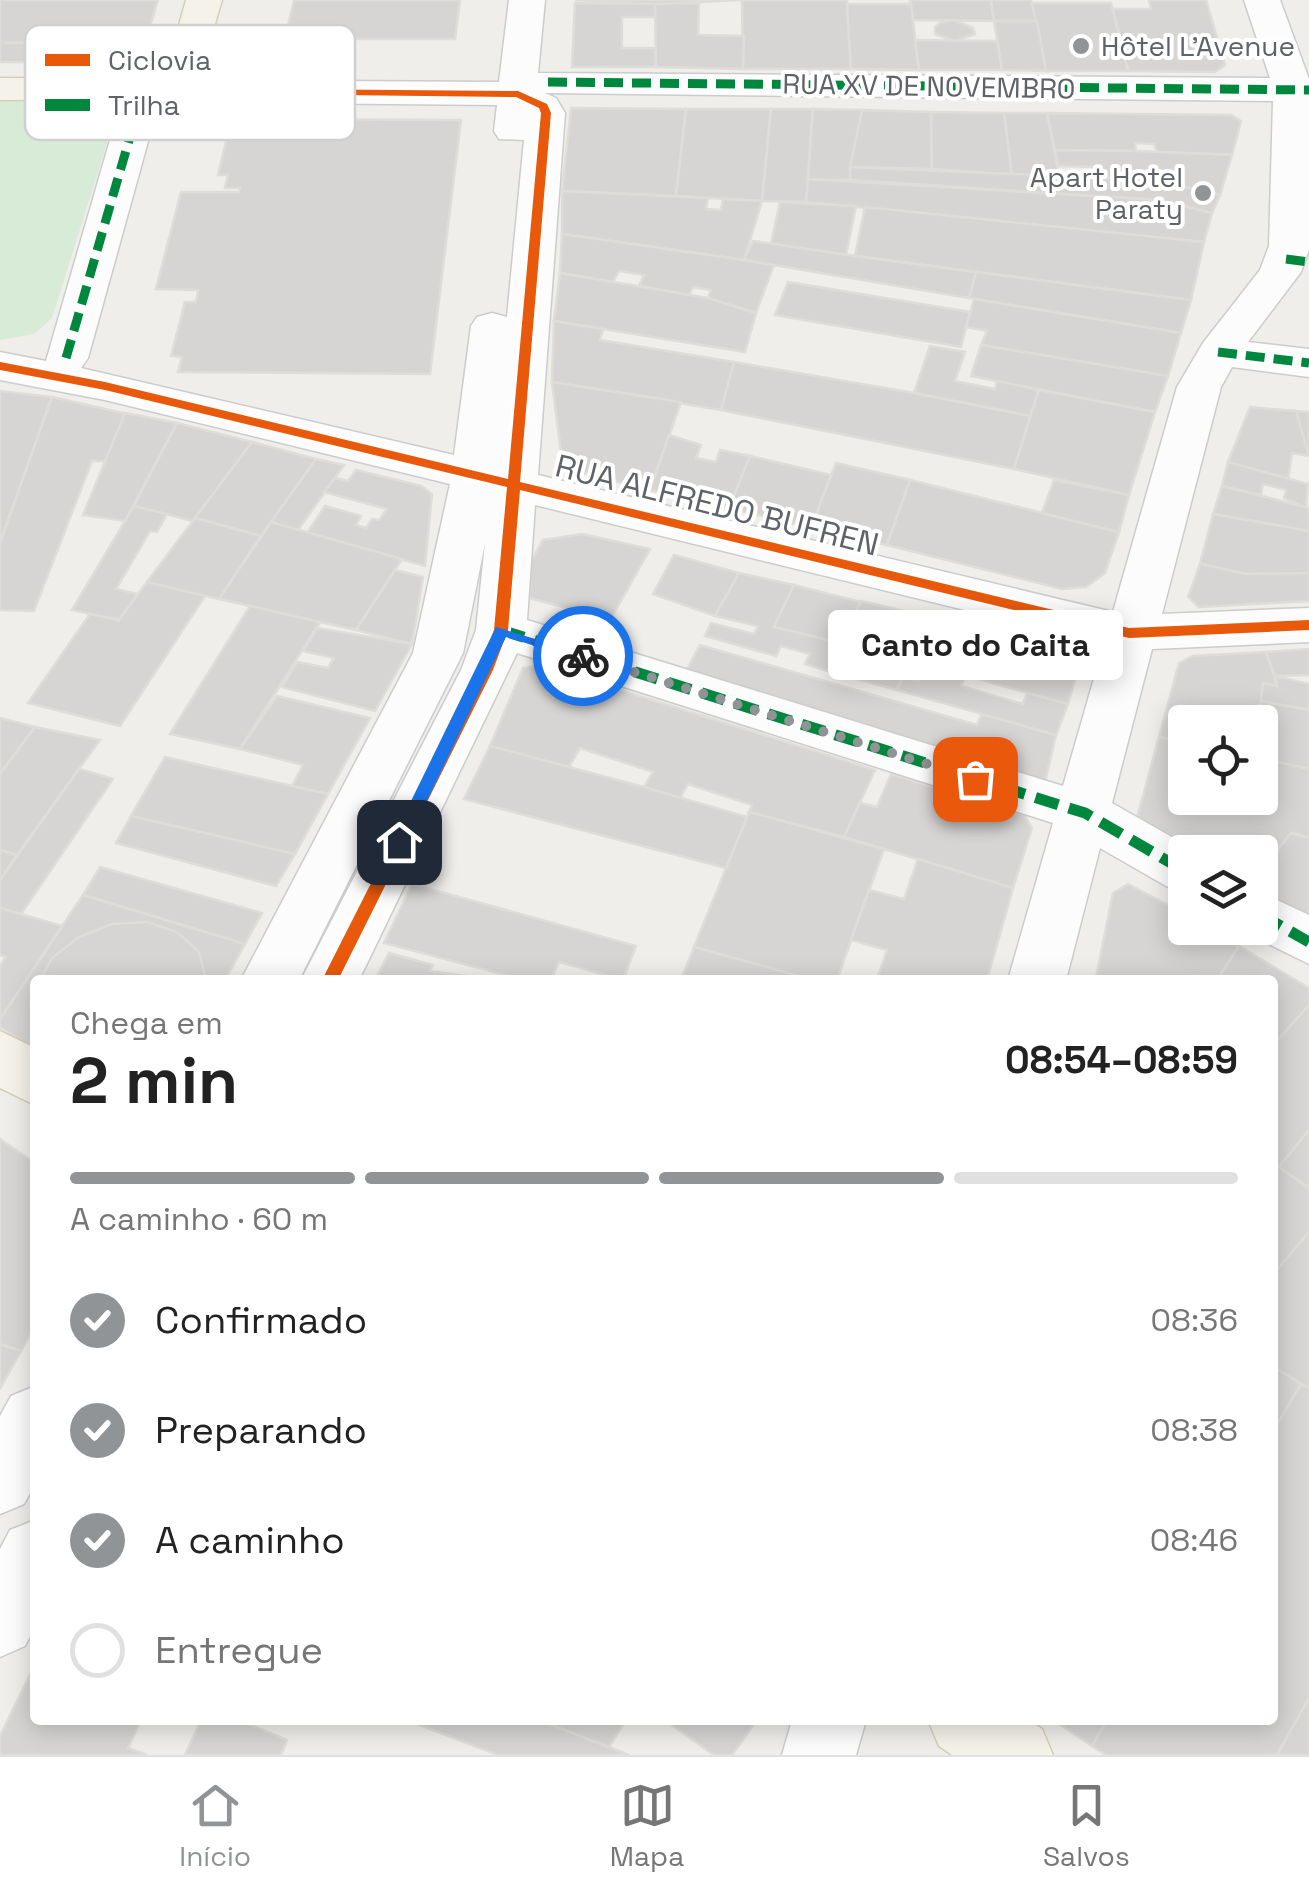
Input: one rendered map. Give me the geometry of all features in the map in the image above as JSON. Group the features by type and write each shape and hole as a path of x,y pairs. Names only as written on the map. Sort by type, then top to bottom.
{"main road":[{"path":"197,25 204,0"},
{"name":"RUA XV DE NOVEMBRO","path":"0,89 25,89"},
{"path":"0,1056 30,1077"},
{"path":"972,1725 1016,1755"}],"street":[{"path":"333,975 486,670 501,630 496,480 533,88 527,0"},
{"path":"1038,975 1199,387 1218,352 1297,260 1292,231 1296,96 1262,0"},
{"name":"RUA XV DE NOVEMBRO","path":"355,90 1296,96"},
{"path":"1255,308 1254,203 1265,154 1296,96"},
{"path":"66,358 129,140"},
{"path":"1218,352 1309,363"},
{"name":"RUA ALFREDO BUFREN","path":"0,366 105,386 1129,633 1309,625"},
{"path":"273,975 438,653 496,480"},
{"path":"501,630 1084,814 1168,861"},
{"path":"1278,924 1309,942"},
{"path":"0,1481 30,1427"},
{"path":"0,1621 30,1564"},
{"path":"819,1755 828,1725"}],"green space":[{"path":"0,98 25,98 25,140 108,140 52,318 34,334 0,340"}],"building":[{"path":"0,0 158,0 150,25 25,25 25,43 0,43"},
{"path":"294,0 460,0 455,39 355,39 355,25 288,25"},
{"path":"575,0 742,0 655,4"},
{"path":"742,0 847,0 851,69 743,69"},
{"path":"910,0 991,0 994,21 913,20"},
{"path":"991,0 1031,0 1037,21 994,21"},
{"path":"1149,0 1206,0 1225,65 1215,72 1128,71 1113,9 1151,9"},
{"path":"575,3 655,4 655,17 622,17 622,48 655,48 656,67 572,67"},
{"path":"699,3 698,35 744,36 743,69 656,67 655,4"},
{"name":"Hôtel L'Avenue","path":"1032,3 1111,3 1128,71 1046,71"},
{"path":"847,4 911,4 919,70 851,69"},
{"path":"954,20 973,28 975,34 955,41 935,34 935,27 941,22"},
{"path":"994,21 1037,21 1046,71 1002,70"},
{"path":"915,40 997,41 1002,70 919,70"},
{"path":"0,43 25,43 25,62 0,62"},
{"path":"571,108 686,109 676,196 562,191"},
{"path":"686,109 771,109 762,201 676,196"},
{"path":"771,109 813,109 806,202 762,201"},
{"path":"813,109 862,110 850,180 808,179"},
{"path":"862,110 931,112 932,169 850,167"},
{"path":"931,112 1004,113 1012,175 932,169"},
{"path":"1004,113 1047,113 1059,176 1012,175"},
{"path":"1047,113 1231,115 1241,121 1232,155 1157,152 1154,144 1135,143 1136,151 1055,150"},
{"path":"355,120 461,120 430,374 178,372 182,357 171,356 185,302 196,302 198,290 156,289 181,192 239,192 240,188 225,188 228,175 218,175 226,140 355,140"},
{"path":"1055,150 1232,155 1220,195 1154,180 1100,177 1097,167 1058,166"},
{"path":"850,167 1154,180 1220,195 1212,213 1159,200 850,180"},
{"path":"808,179 1159,200 1212,213 1204,242 806,202"},
{"path":"562,191 708,198 706,209 721,210 723,199 762,201 744,260 562,234"},
{"path":"780,202 856,206 846,255 771,244"},
{"path":"865,207 1204,242 1191,300 855,256"},
{"path":"562,234 774,265 756,313 708,298 711,290 693,287 689,295 639,286 644,275 619,271 613,282 560,273"},
{"path":"753,241 976,272 969,298 744,260"},
{"path":"976,272 1191,300 1181,333 969,298"},
{"path":"560,273 708,298 756,313 745,352 554,321"},
{"path":"788,282 970,312 961,347 775,315"},
{"path":"974,299 1181,333 1168,376 981,345 987,331 966,327"},
{"path":"554,321 603,329 600,340 734,362 721,410 552,382"},
{"path":"981,345 1168,376 1155,412 971,376"},
{"path":"930,346 965,352 955,381 995,389 997,381 1039,390 1030,416 914,393"},
{"path":"734,362 1030,416 1014,469 721,410"},
{"path":"552,382 681,402 650,490 563,468"},
{"path":"1039,390 1155,412 1129,495 1014,469"},
{"path":"0,391 52,397 0,543"},
{"path":"52,397 127,414 106,461 92,461 34,611 0,610 0,543"},
{"path":"1250,407 1296,411 1309,456 1292,453 1288,480 1228,462"},
{"path":"1296,411 1309,412 1309,456"},
{"path":"125,413 177,423 125,521 83,515"},
{"path":"177,423 252,442 193,521 134,506"},
{"path":"669,435 701,445 696,458 716,462 720,450 750,456 729,508 650,490"},
{"path":"252,442 316,459 261,536 195,518"},
{"path":"750,456 831,475 811,528 729,508"},
{"path":"316,459 344,465 298,530 271,522"},
{"path":"1228,462 1308,484 1306,508 1284,498 1286,490 1263,484 1261,495 1222,486"},
{"path":"836,463 910,480 887,545 811,528"},
{"path":"356,470 421,486 432,494 425,566 307,533 325,506 361,516 356,525 366,528 372,519 379,520 387,509 324,492 335,478 348,481"},
{"path":"910,480 1119,532 1105,573 1086,587 1062,589 887,545"},
{"path":"1054,480 1129,495 1119,532 1042,513"},
{"path":"1222,486 1309,508 1309,531 1213,514"},
{"path":"134,506 167,514 157,532 150,531 116,589 138,594 119,620 72,610"},
{"path":"1213,514 1309,531 1309,573 1246,574 1200,564"},
{"path":"195,518 261,536 219,599 147,582"},
{"path":"271,522 402,559 356,630 219,599"},
{"path":"582,534 650,549 610,620 530,598 531,561 543,540"},
{"path":"674,555 739,573 715,616 653,594"},
{"path":"1200,564 1246,574 1309,573 1309,601 1199,607 1188,597"},
{"path":"395,570 423,577 412,644 356,630"},
{"path":"739,573 794,585 774,627 841,643 828,671 805,664 810,654 781,646 776,656 705,636 711,623 754,634 758,626 715,616"},
{"path":"147,582 205,596 120,726 28,703 90,614 119,620"},
{"path":"794,585 861,602 841,643 774,627"},
{"path":"861,601 938,619 921,662 852,646 859,630 848,628"},
{"path":"250,606 320,622 240,749 170,734"},
{"path":"938,619 1064,649 1078,670 1068,704 977,679 981,668 957,662 953,671 921,662"},
{"path":"317,628 412,644 375,711 282,687 297,662 328,668 334,658 303,651"},
{"path":"841,643 911,660 897,690 828,671"},
{"path":"700,645 977,725 982,714 1056,735 1045,782 682,679"},
{"path":"1309,649 1309,675 1275,676 1266,652"},
{"path":"1266,652 1277,686 1263,683 1260,705 1168,705 1168,739 1159,737 1179,663 1193,656"},
{"path":"927,664 966,675 961,686 1023,704 1027,693 1068,704 1056,735 897,690 903,677 918,681"},
{"path":"541,665 875,770 844,837 749,812 752,805 688,784 680,798 644,787 653,772 580,748 569,767 490,746 523,668"},
{"path":"1275,676 1309,684 1309,710 1261,701 1263,683 1277,686"},
{"path":"277,696 370,718 328,794 292,786 303,765 240,749"},
{"path":"1261,701 1309,710 1309,769 1278,762 1278,705 1261,705"},
{"path":"0,718 35,727 0,774"},
{"path":"35,727 100,740 17,855 0,850 0,774"},
{"path":"1159,737 1168,739 1168,815 1278,815 1278,762 1309,769 1309,837 1291,833 1278,849 1278,835 1168,835 1168,839 1143,824 1138,814"},
{"path":"490,746 747,817 726,868 464,799"},
{"path":"165,757 328,794 295,854 131,816"},
{"path":"79,769 113,779 21,914 0,908 0,880"},
{"path":"891,774 1024,815 1032,828 1013,888 844,837 860,803 877,807"},
{"path":"749,812 884,849 839,975 796,975 694,947"},
{"path":"131,816 295,854 276,886 116,843"},
{"path":"1291,833 1309,838 1309,911 1302,920 1278,906 1278,849"},
{"path":"0,850 17,855 0,880"},
{"path":"918,859 1013,888 988,975 879,975 887,950 851,940 869,890 904,899"},
{"path":"100,867 262,913 245,944 83,895"},
{"path":"412,884 636,946 625,975 605,975 559,962 553,975 505,975 384,943"},
{"path":"1128,884 1168,905 1168,945 1239,946 1220,975 1097,975 1113,893"},
{"path":"83,895 245,944 228,975 30,975 30,1047 0,1027 0,1019"},
{"path":"0,908 62,926 0,1019 0,966 6,957 0,955"},
{"path":"147,922 177,932 199,952 205,975 43,975 52,958 79,937 112,924"},
{"path":"1239,946 1309,988 1309,1005 1278,1040 1278,975 1220,975"},
{"path":"694,947 796,975 683,975"},
{"path":"389,953 433,965 430,971 459,975 378,975"},
{"path":"1309,1005 1309,1130 1279,1167 1309,1188 1309,1232 1278,1269 1278,1040"},
{"path":"1309,1130 1309,1188 1279,1167"},
{"path":"0,1139 30,1160 30,1335 21,1351 0,1344"},
{"path":"1309,1232 1309,1388 1278,1370 1278,1269"},
{"path":"0,1344 21,1351 0,1389"},
{"path":"1278,1370 1301,1384 1278,1423"},
{"path":"1301,1384 1309,1388 1309,1698 1277,1755 1106,1755 1092,1746 1104,1725 1278,1725 1278,1423"},
{"path":"30,1674 30,1725 139,1725 128,1748 147,1755 0,1755 0,1736"},
{"path":"1309,1698 1309,1755 1277,1755"},
{"path":"199,1725 251,1725 287,1740 281,1755 185,1755"},
{"path":"420,1725 552,1725 629,1755 498,1755"},
{"path":"552,1725 623,1725 609,1747"},
{"path":"672,1725 753,1725 732,1755 714,1755"},
{"path":"1060,1725 1104,1725 1092,1746"}],"marked path":[{"path":"548,82 1309,90"},
{"path":"66,358 129,140"},
{"path":"1286,259 1309,262"},
{"path":"1218,352 1309,363"},
{"path":"501,630 1085,813 1168,861"},
{"path":"1278,924 1309,942"}],"cycle path":[{"path":"333,975 486,670 501,630 546,113 543,106 518,94 355,93"},
{"path":"0,366 105,386 1129,633 1309,625"}],"way so far":[{"path":"583,656 975,779"}],"place":[{"name":"Hôtel L'Avenue","path":"1081,46"},
{"name":"Apart Hotel Paraty","path":"1203,193"},
{"name":"Canto do Caita","path":"975,779"}],"route":[{"path":"399,842 486,670 501,630 583,656"}]}
